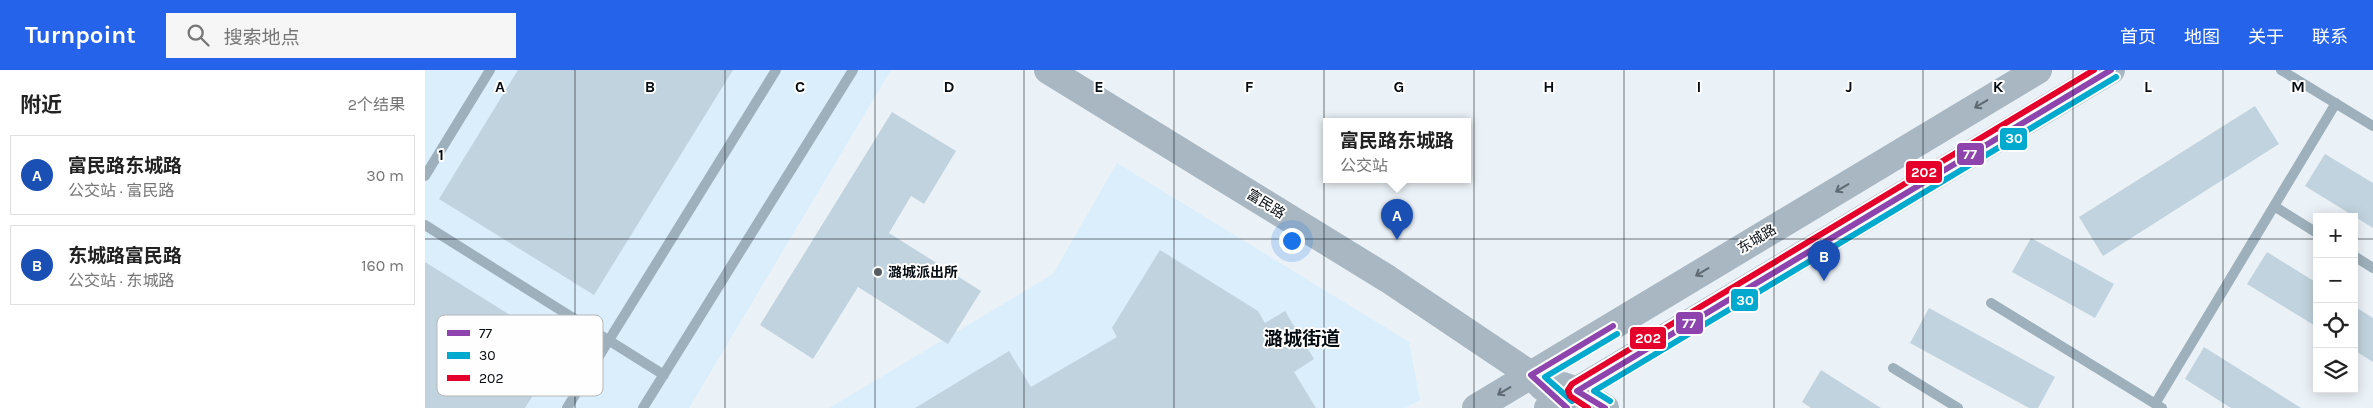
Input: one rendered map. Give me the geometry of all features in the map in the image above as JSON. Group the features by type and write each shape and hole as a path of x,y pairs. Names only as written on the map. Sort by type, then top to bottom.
{"main road":[{"name":"富民路","path":"1048,70 1388,279 1531,375 1563,402 1605,408"},
{"name":"东城路","path":"1476,408 2038,70"},
{"path":"1563,402 2111,70"}],"lane":[{"path":"425,176 490,70"},
{"path":"603,350 776,70"},
{"path":"643,408 853,70"},
{"path":"2281,70 2373,126"},
{"path":"1991,303 2158,406 2274,206 2336,104"},
{"path":"2274,206 2313,230"},
{"path":"425,225 569,315"},
{"path":"2357,258 2373,268"},
{"path":"603,336 664,375"},
{"path":"1893,368 1957,408"},
{"path":"567,408 574,396"}],"shaded area":[{"path":"425,70 891,70 689,408 425,408"},
{"path":"1117,163 1409,342 1420,400 1405,408 829,408 1053,274"}],"building":[{"path":"518,70 733,70 594,295 439,199"},
{"path":"2255,106 2279,144 2103,256 2079,217"},
{"path":"892,112 956,151 924,204 911,196 889,233 981,291 948,344 858,287 813,359 760,325"},
{"path":"2325,154 2373,183 2373,228 2358,219 2358,213 2349,213 2305,186"},
{"path":"2031,238 2114,284 2095,318 2012,272"},
{"path":"1160,250 1258,311 1265,323 1285,311 1314,359 1294,372 1316,408 915,408 1009,351 1031,387 1117,337 1112,328"},
{"path":"2267,252 2313,281 2313,325 2247,284"},
{"path":"425,262 510,315 437,315 437,396 533,396 525,408 425,408"},
{"path":"1929,308 2055,377 2038,408 2029,408 1910,343"},
{"path":"2358,309 2373,318 2373,362 2358,353"},
{"path":"2204,347 2301,408 2231,408 2185,379"},
{"path":"1821,370 1881,408 1811,408 1802,402"}],"transit line":[{"name":"202","path":"1588,408 1570,396 1568,390 1572,384 2094,70"},
{"name":"77","path":"1605,408 1577,391 2111,70"},
{"name":"30","path":"1610,401 1594,391 2116,77"},
{"name":"77","path":"1567,408 1531,375 1613,326"},
{"name":"30","path":"1572,401 1545,377 1617,334"}],"place":[{"name":"富民路东城路","path":"1397,240"},
{"name":"潞城派出所","path":"878,272"},
{"name":"东城路富民路","path":"1824,281"}],"district":[{"name":"潞城街道","path":"1302,339"}]}
